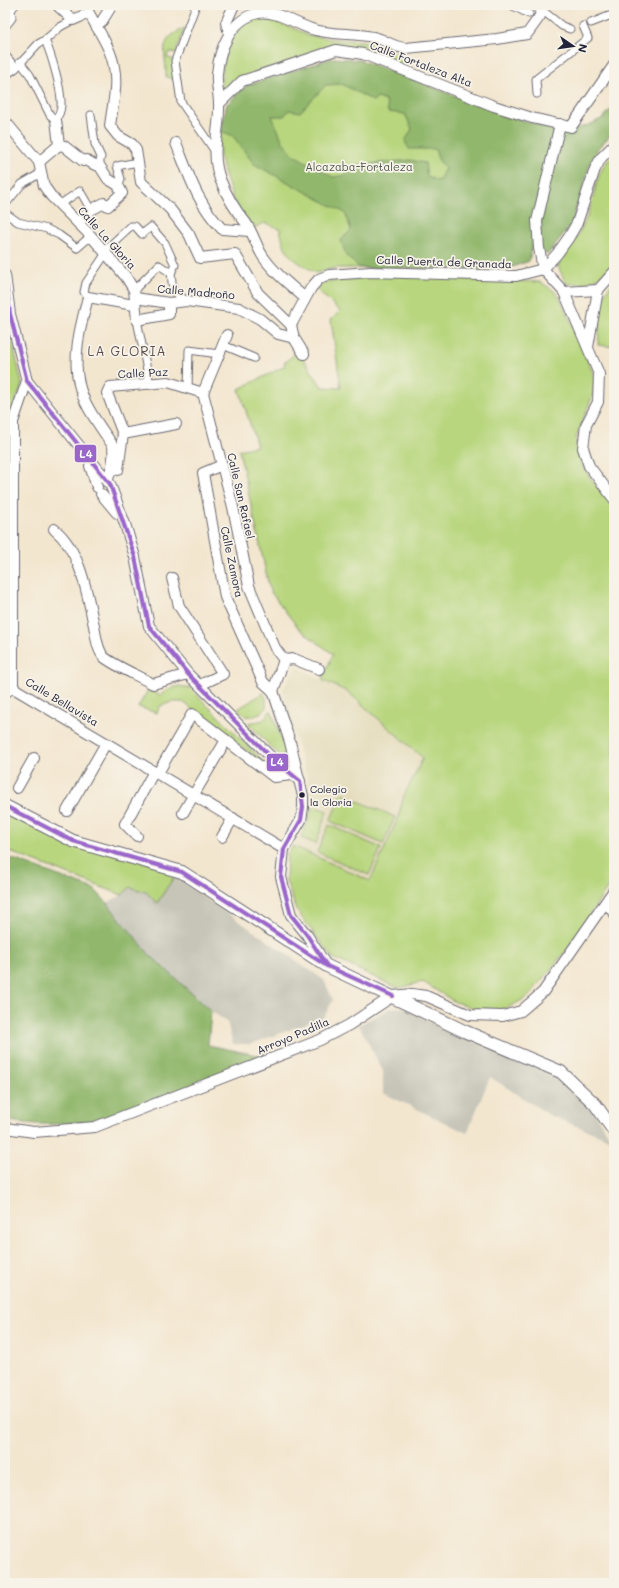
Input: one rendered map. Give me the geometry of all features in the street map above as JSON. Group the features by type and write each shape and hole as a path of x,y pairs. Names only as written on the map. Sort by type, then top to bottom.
{"street":[{"path":"5,27 12,18 11,10 15,5"},
{"path":"57,5 72,20"},
{"path":"96,26 102,21 112,5"},
{"path":"196,5 175,61 181,102 214,150"},
{"path":"229,32 226,23 234,5"},
{"path":"511,5 529,14"},
{"path":"305,298 268,264 250,231 231,203 220,178 214,150 219,104 217,74 222,51 229,32 246,18 259,12 277,15 316,30 374,37 396,47 406,48 497,39 527,34 541,8 562,26 570,29"},
{"path":"5,76 38,44 60,27 89,13 110,53 114,67 110,126 118,136 132,144 136,150 141,182 170,209 189,234 200,258 235,254 258,293 291,325 294,338 304,354"},
{"path":"591,23 614,14"},
{"path":"537,94 536,79 588,38 583,26"},
{"path":"45,40 59,84 61,111 56,120 59,145"},
{"name":"Calle Fortaleza Alta","path":"219,104 242,81 336,50 364,54 494,106 560,124"},
{"path":"5,55 30,74 50,115 56,120"},
{"path":"614,65 571,127 560,124 537,221 539,248 543,269 564,292 599,374 598,402 586,425 583,448 589,466 614,499"},
{"path":"78,223 91,210 104,203 108,206 122,193 118,185 108,179 99,165 101,157 95,144 91,115"},
{"path":"5,121 39,162 59,145"},
{"path":"176,142 193,187 210,217 222,228 250,231"},
{"path":"59,145 64,146 83,161 86,160 95,165 99,165"},
{"path":"543,269 569,238 577,223 595,169 601,158 614,145"},
{"name":"Calle La Gloria","path":"39,162 44,186 59,205 92,236 126,277 134,298 150,385"},
{"path":"118,185 120,179 117,166 138,162"},
{"path":"5,205 22,184 41,173"},
{"path":"59,205 80,190 91,210"},
{"path":"5,213 18,222 47,229 59,235 76,248 92,236"},
{"path":"105,487 112,469 114,454 112,446 87,405 79,385 76,356 81,325 88,297 84,292 86,283 105,252 131,226 136,226 142,234 151,227 165,243 174,265 171,273 173,291 187,301"},
{"path":"134,298 159,265 171,273"},
{"name":"Calle Puerta de Granada","path":"291,325 311,288 319,279 339,273 370,272 516,276 543,269"},
{"path":"588,347 598,290 614,272"},
{"path":"5,275 10,314 27,381 80,447 105,487 125,524 135,557 149,626 188,674 273,759 296,778"},
{"path":"564,292 598,290"},
{"name":"Calle Madroño","path":"88,297 134,298 169,303 187,301 239,308 260,319 278,334 294,338"},
{"path":"137,320 169,314 169,303"},
{"path":"203,393 227,335"},
{"path":"188,389 189,350 221,350 254,358"},
{"path":"8,688 9,553 13,422 27,381"},
{"name":"Calle Paz","path":"123,434 107,393 110,387 150,385 168,382 203,393"},
{"name":"Calle San Rafael","path":"203,393 222,465 248,586 274,648 284,660"},
{"path":"105,487 117,473 123,434 176,424"},
{"name":"Calle Zamora","path":"222,465 202,473 225,597 263,682 273,691"},
{"path":"54,529 63,537 77,563 85,584 98,645 104,656 153,684 188,674"},
{"path":"172,578 179,606 223,674 200,686"},
{"path":"319,669 294,659 284,660 273,691 290,742 303,808 301,820 284,849 281,877 291,915 307,935 327,966"},
{"name":"Calle Bellavista","path":"8,688 158,773 284,849"},
{"path":"137,836 125,824 152,775 158,773 192,714 274,777 296,778"},
{"path":"183,813 226,740"},
{"path":"67,811 106,743"},
{"path":"17,788 34,758"},
{"path":"5,806 73,841 182,872 244,914 327,966 464,1031 561,1072 595,1104 614,1131"},
{"path":"222,837 233,818"},
{"name":"Arroyo Padilla","path":"5,1128 34,1132 95,1127 320,1040 349,1024 393,996 412,994 426,996 470,1015 503,1016 521,1011 543,992 614,890"},
{"path":"606,903 614,913"}],"shaded area":[{"path":"296,667 348,692 423,758 404,796 398,818 370,881 293,846 306,823 311,791 284,701 283,689"},
{"path":"174,876 324,980 333,1000 324,1017 251,1044 233,1044 227,1022 211,1011 150,955 107,903 122,895 130,887 146,892 169,883"},
{"path":"404,1007 445,1030 559,1076 592,1109 612,1140 551,1116 490,1077 467,1133 383,1093 383,1071 359,1025 390,1008"}],"green space":[{"path":"259,17 269,18 309,35 331,39 374,42 394,53 403,52 403,66 334,47 225,92 221,91 223,63 228,44 238,29 248,21"},
{"path":"185,28 176,53 169,52 167,58 173,59 176,80 166,77 165,48 166,43 170,38"},
{"name":"Alcazaba-Fortaleza","path":"333,58 360,60 506,115 553,130 529,261 506,269 335,268 316,273 291,256 284,246 280,229 265,223 253,228 233,200 220,158 219,138 227,104 246,86"},
{"name":"Alcazaba-Fortaleza","path":"333,58 360,60 506,115 565,133 603,118 614,106 614,132 598,148 590,164 572,223 547,255 533,241 529,261 506,269 360,268 346,256 341,240 351,230 345,213 254,164 233,136 221,131 227,104 246,86","holes":["342,84 373,101 378,98 386,101 388,112 405,114 412,129 405,141 409,149 435,149 438,159 445,168 439,181 427,177 425,163 410,160 346,166 346,175 333,177 294,155 283,142 272,116 284,116 289,110 300,112 326,85"]},
{"path":"614,155 614,264 593,281 566,284 558,266 583,226 603,167"},
{"path":"388,275 540,282 553,290 560,298 594,375 595,389 576,438 581,463 591,479 614,507 614,878 569,947 528,997 505,1009 483,1011 455,1002 423,982 398,988 333,958 296,910 286,880 287,855 293,846 370,881 398,818 404,796 423,758 348,692 322,680 333,654 299,629 270,591 239,450 257,446 239,389 285,366 284,363 298,351 322,387 341,388 331,320 340,311 317,290 324,282"},
{"path":"614,282 614,347 598,345 599,320 602,303 609,288"},
{"path":"5,328 13,344 22,384 12,414 5,415"},
{"path":"179,686 190,688 272,770 183,702 172,702 160,706 157,713 138,707 148,690 160,695 169,689"},
{"path":"263,693 266,698 266,708 261,713 254,716 245,716 238,709"},
{"path":"271,710 285,749 285,755 280,756 248,723 264,720"},
{"path":"342,794 395,817 383,844 330,821"},
{"path":"5,806 73,841 178,871 157,903 146,892 130,887 122,895 5,850"},
{"path":"313,806 327,811 316,844 301,838"},
{"path":"329,825 381,848 369,875 317,852"},
{"path":"5,856 94,889 150,955 211,1011 208,1045 266,1057 99,1120 64,1124 29,1124 5,1120"}],"transit line":[{"name":"L4","path":"5,275 10,314 27,381 110,484 135,557 149,626 188,674 273,759 300,781 303,807 301,820 284,849 281,877 291,915 307,935 327,966"},
{"name":"L4","path":"5,806 73,841 182,872 327,966 393,996"}],"place":[{"name":"Colegio la Gloria","path":"302,795"}],"district":[{"name":"LA GLORIA","path":"127,351"}]}
